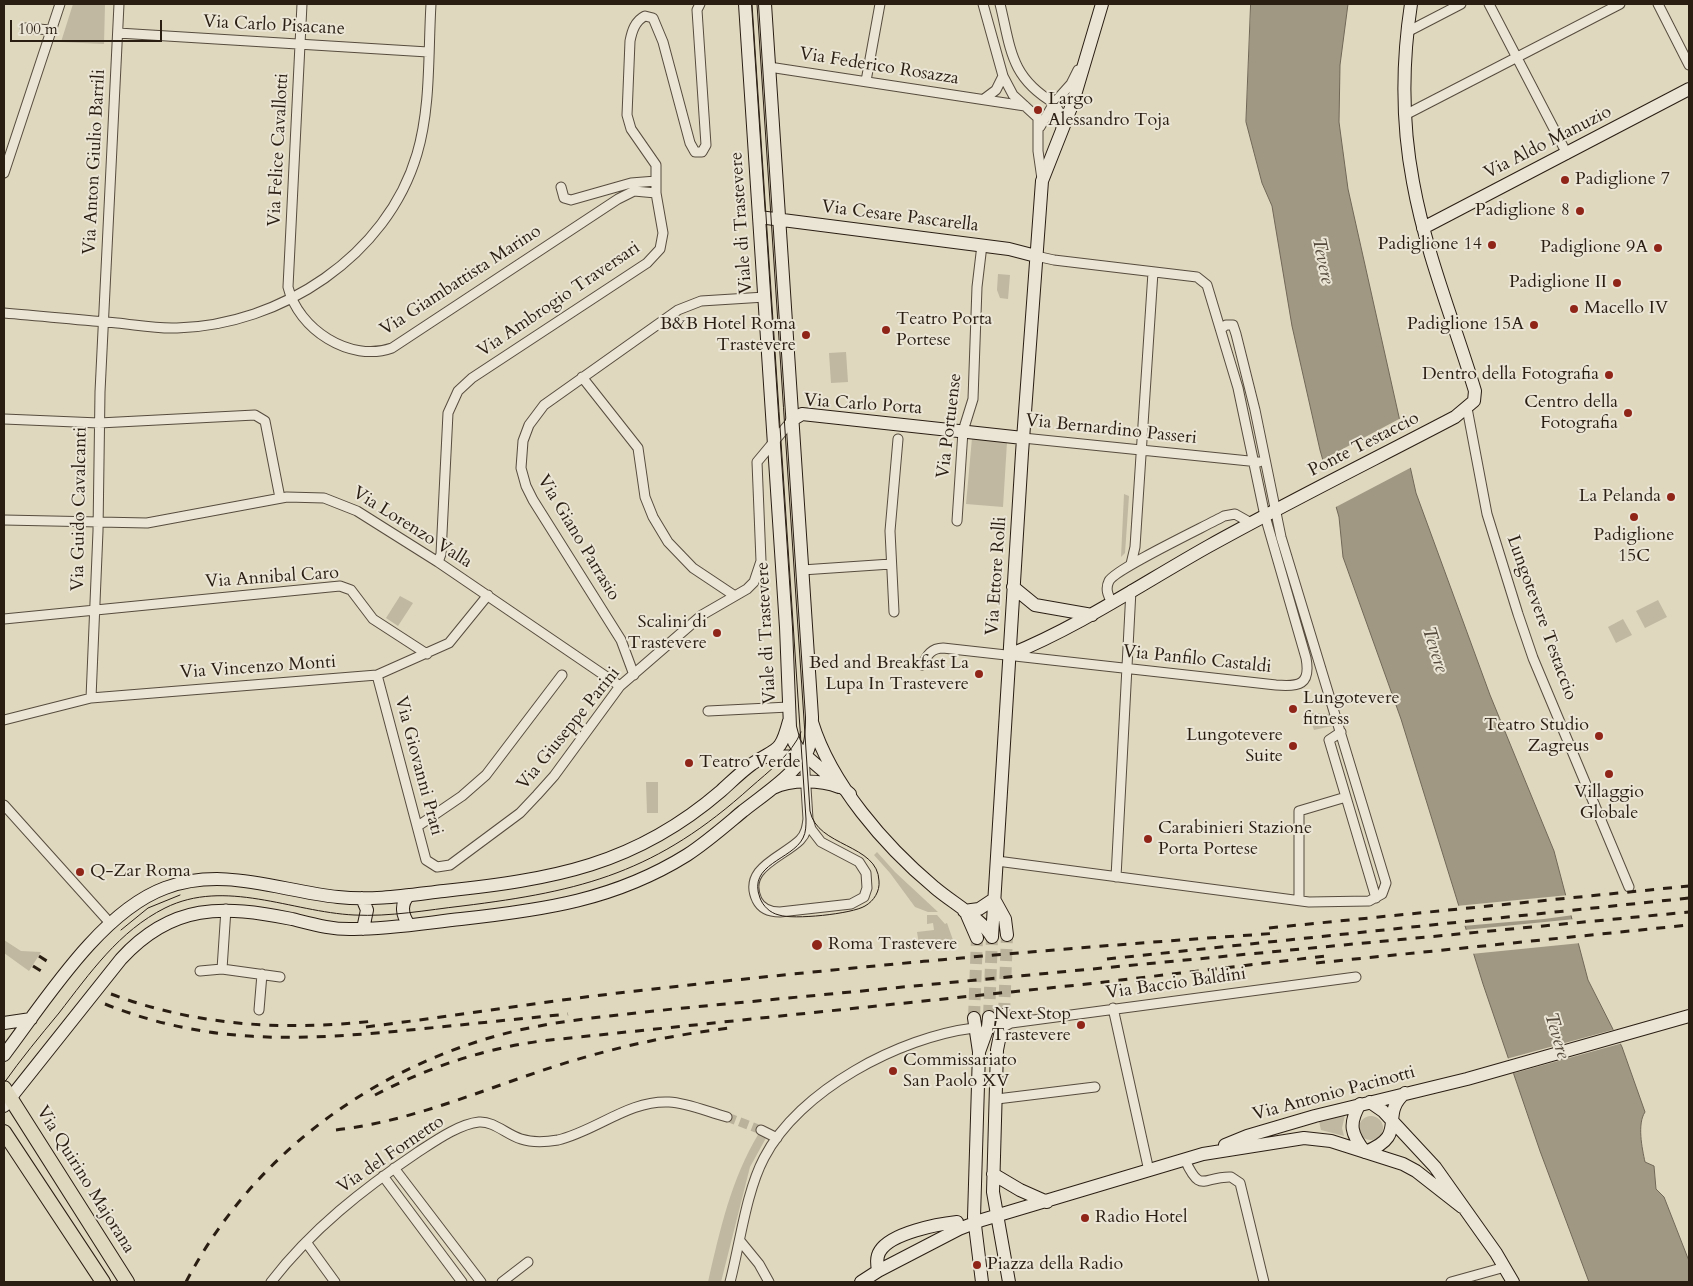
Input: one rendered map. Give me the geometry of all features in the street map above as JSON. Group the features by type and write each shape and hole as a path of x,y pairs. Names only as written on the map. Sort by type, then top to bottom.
{"main road":[{"name":"Viale di Trastevere","path":"745,4 774,441 789,721 795,744 804,756"},
{"path":"6,1097 105,978 135,945 160,926 174,919 202,911 226,909 249,911 333,928 364,929 545,908 586,900 616,890 686,855 771,790 804,756 809,745 812,719 765,4"},
{"path":"1036,256 1042,181 1075,96 1102,4"},
{"path":"1411,4 1407,32 1405,115 1412,181 1423,228 1475,391 1474,401 1467,408"},
{"name":"Via Aldo Manuzio","path":"1423,228 1568,154 1689,88"},
{"name":"Via Cesare Pascarella","path":"759,217 1018,250 1036,256"},
{"name":"Via Ettore Rolli","path":"982,924 992,937 1013,587 1036,256"},
{"name":"Ponte Testaccio","path":"1009,655 1092,615 1131,590 1251,523 1439,426 1467,408"},
{"name":"Via Carlo Porta","path":"792,420 802,414 963,431"},
{"name":"Via Bernardino Passeri","path":"963,431 1023,438"},
{"path":"1013,587 1035,605 1092,615"},
{"path":"812,719 828,756 850,794 896,852 964,911 982,924"},
{"path":"4,1055 83,952 128,907 152,893 174,885 205,879 249,880 330,896 362,898 409,895 539,879 583,869 610,859 677,824 752,765 767,757 780,746 789,721"},
{"path":"767,757 804,756 850,794"},
{"path":"771,790 786,784 830,784 850,794"},
{"path":"408,925 402,908 409,895"},
{"path":"362,898 367,910 364,929"},
{"path":"964,911 979,909 994,899 1005,919 1007,935"},
{"name":"Via Ettore Rolli","path":"964,911 978,938 982,924 994,899"},
{"name":"Via Antonio Pacinotti","path":"878,1271 879,1254 888,1244 926,1226 995,1216 1047,1202 1213,1151 1252,1134 1365,1103 1467,1079 1689,1016"},
{"path":"4,1023 31,1019"},
{"path":"1003,1021 997,1050 997,1099 993,1174 995,1216 1009,1282"},
{"path":"979,1052 989,1022 997,1050"},
{"path":"974,1023 979,1052 974,1220 981,1276"},
{"path":"1405,1093 1395,1104 1392,1122 1392,1133 1388,1139 1365,1152 1351,1129 1352,1120 1365,1103 1383,1111 1392,1122 1435,1167 1505,1267 1513,1282"},
{"name":"Via Quirino Majorana","path":"6,1097 127,1282"},
{"path":"4,1132 102,1282"},
{"name":"Via Antonio Pacinotti","path":"1213,1151 1304,1138 1326,1140 1385,1157 1416,1171 1462,1207"},
{"path":"993,1174 1020,1190 1047,1202"},
{"name":"Via Antonio Pacinotti","path":"878,1271 974,1220"},
{"path":"862,1281 878,1271"}],"street":[{"path":"4,173 60,4"},
{"name":"Via Anton Giulio Barrili","path":"103,322 118,4"},
{"name":"Via Felice Cavallotti","path":"292,298 288,287 302,4"},
{"path":"4,313 167,328 193,327 235,318 292,298 319,283 349,259 378,228 403,188 417,154 423,127 431,4"},
{"name":"Via Ambrogio Traversari","path":"438,562 441,554 448,413 452,400 472,378 654,257 662,245 663,238 656,192 655,164 633,133 627,115 626,97 632,34 637,23 643,17 648,16 655,21 663,42 690,143 695,152 702,152 706,145 697,10 700,4"},
{"path":"866,81 880,4"},
{"path":"984,4 1002,76 1013,95 1038,117 1038,151 1042,181"},
{"path":"1000,4 1018,70 1032,88 1054,103 1060,113 1061,134"},
{"path":"1407,32 1461,4"},
{"path":"1489,4 1568,154"},
{"path":"1405,115 1620,4"},
{"path":"1658,4 1689,65"},
{"path":"26,28 51,30"},
{"name":"Via Carlo Pisacane","path":"118,34 428,52"},
{"path":"1039,132 1044,117 1071,84 1089,47"},
{"name":"Via Federico Rosazza","path":"769,67 1024,106"},
{"path":"984,99 996,90 1002,76 1018,70"},
{"path":"561,187 564,198 571,200 631,183 656,181"},
{"name":"Via Giambattista Marino","path":"292,298 308,324 323,336 360,351 386,350 618,199 634,191 656,192"},
{"name":"Via Portuense","path":"957,522 963,431 973,399 978,287 982,245"},
{"path":"1036,256 1202,279 1207,285 1221,329 1248,426 1265,516"},
{"path":"1131,564 1135,546 1153,272"},
{"name":"Via Giano Parrasio","path":"634,675 621,640 530,495 522,468 523,441 534,417 544,405 651,328 686,306 701,302 765,297"},
{"name":"Via Guido Cavalcanti","path":"91,698 103,322"},
{"path":"997,861 1299,900 1363,902 1376,898 1384,892 1386,883 1280,532 1278,510 1267,461 1233,325 1226,325 1221,329"},
{"path":"582,377 639,452 645,497 650,511 668,542 693,568 735,596"},
{"name":"Lungotevere Testaccio","path":"1467,408 1487,514 1518,614 1533,658 1629,888"},
{"path":"4,419 99,423 257,415 265,421 280,498"},
{"path":"774,441 792,420"},
{"name":"Via Bernardino Passeri","path":"1023,438 1254,463 1267,461"},
{"path":"894,612 890,520 898,439"},
{"name":"Via Giuseppe Parini","path":"430,864 439,868 450,865 520,813 554,776 620,686 702,615 735,596 754,582 760,568 757,466 762,454 774,441"},
{"name":"Via Lorenzo Valla","path":"4,520 147,523 280,498 309,496 336,501 362,514 438,562 620,686"},
{"path":"1112,603 1107,592 1108,581 1115,573 1224,516 1235,514 1251,523"},
{"name":"Via Panfilo Castaldi","path":"922,666 930,653 938,648 1276,685 1292,686 1303,682 1307,673 1306,658 1265,516"},
{"path":"802,570 891,564"},
{"name":"Via Annibal Caro","path":"94,610 343,586 351,590 373,620 428,654"},
{"path":"1116,877 1131,590"},
{"name":"Via Vincenzo Monti","path":"4,720 91,698 377,675 428,654 452,640 488,595"},
{"path":"4,619 94,610"},
{"name":"Via Giovanni Prati","path":"377,675 426,857 430,864"},
{"path":"418,826 462,796 486,775 562,675"},
{"path":"708,711 789,707"},
{"path":"1341,732 1329,740 1376,898"},
{"name":"Viale di Trastevere","path":"804,756 808,819"},
{"path":"1299,900 1300,811 1346,797"},
{"path":"4,805 110,923"},
{"path":"808,819 811,830 819,841"},
{"path":"799,842 805,833 808,819"},
{"path":"810,839 819,841 853,857 862,865 868,880 865,895 857,902 849,904 780,912 769,911 757,900 755,888 757,876 764,866 799,842 810,839"},
{"path":"222,969 226,909"},
{"path":"200,971 222,969 280,977"},
{"path":"259,1010 262,974"},
{"name":"Via Baccio Baldini","path":"1003,1021 1011,1022 1356,977"},
{"path":"1113,1008 1150,1171"},
{"path":"730,1282 757,1175 777,1138 819,1097 867,1064 916,1042 956,1031 974,1023"},
{"path":"997,1099 1095,1087"},
{"name":"Via del Fornetto","path":"271,1282 306,1242 342,1207 394,1168 442,1137 476,1123 490,1124 521,1139 541,1142 569,1137 636,1108 660,1102 681,1104 727,1117"},
{"path":"761,1130 777,1138"},
{"path":"1185,1160 1197,1180 1234,1178 1240,1186 1264,1282"},
{"path":"394,1168 481,1282"},
{"path":"383,1176 462,1282"},
{"path":"306,1242 335,1282"},
{"path":"741,1242 759,1264 769,1282"},
{"path":"502,1282 528,1262"},
{"path":"1451,1282 1505,1267"}],"shaded area":[{"path":"73,4 105,4 104,44 61,42"},
{"path":"998,274 1010,275 1008,299 1000,298 997,290"},
{"path":"846,352 848,382 831,383 829,353"},
{"path":"972,438 1007,442 1003,507 966,504"},
{"path":"1124,494 1129,496 1125,553 1121,557"},
{"path":"400,596 413,603 398,626 386,618"},
{"path":"1658,600 1667,617 1645,628 1636,611"},
{"path":"1623,619 1632,635 1616,643 1608,627"},
{"path":"1308,713 1329,714 1332,726 1314,730"},
{"path":"646,782 658,782 658,813 647,813"},
{"path":"877,852 895,872 938,912 928,912 915,907 874,855"},
{"path":"927,915 937,915 945,924 947,923 953,940 919,944 917,932 934,930 933,923 927,924"},
{"path":"4,940 21,951 41,952 29,971 4,953"},
{"path":"1345,1115 1342,1128 1344,1136 1321,1130 1319,1121"},
{"path":"1371,1116 1380,1119 1383,1128 1380,1137 1371,1140 1362,1137 1359,1128 1362,1119"},
{"path":"759,1133 766,1138 750,1167 721,1282 708,1282 722,1224 734,1187 749,1150"}],"water":[{"name":"Tevere","path":"1251,4 1348,4 1340,65 1339,122 1348,189 1416,493 1490,695 1554,851 1588,980 1622,1047 1645,1112 1641,1129 1645,1162 1654,1166 1656,1189 1664,1197 1689,1261 1689,1282 1589,1282 1540,1151 1483,984 1401,719 1343,557 1339,517 1320,450 1292,326 1272,206 1262,183 1246,122"}],"pier":[{"path":"1401,418 1412,467 1334,508 1320,461"},
{"path":"1569,895 1574,915 1544,919 1463,926 1456,906"},
{"path":"1575,919 1581,943 1471,954 1464,930"},
{"path":"1616,1029 1623,1043 1511,1074 1506,1059"}],"tunnel":[{"path":"1004,1015 1007,935"},
{"path":"989,1017 992,937"},
{"path":"974,1018 977,938"},
{"path":"727,1117 761,1130"}],"tram line":[{"path":"752,4 806,819 803,838 790,852 765,870 760,877 758,887 761,901 767,909 779,915 797,917 836,914 865,906 876,895 879,881 876,869 869,860 859,852 824,832 815,823 810,811 757,4"},
{"path":"4,1083 106,954 133,928 165,908 188,900 211,896 235,896 331,913 381,915 506,900 582,884 617,873 650,858 717,816 772,769 792,748 801,732"},
{"path":"121,930 148,908 180,895"}],"railway":[{"path":"1269,928 1689,886"},
{"path":"1107,959 1689,898"},
{"path":"186,1282 214,1236 246,1194 283,1155 323,1121 367,1092 414,1067 463,1046 515,1031 613,1015 1689,912"},
{"path":"1316,963 1689,925"},
{"path":"366,1027 594,996 790,974 1116,945 1279,933"},
{"path":"39,956 53,965"},
{"path":"375,1095 415,1076 476,1054 541,1041 1087,984 1326,956"},
{"path":"33,966 46,974"},
{"path":"111,994 143,1005 176,1013 241,1023 307,1026 374,1021"},
{"path":"105,1004 145,1018 184,1028 222,1034 261,1037 338,1036 568,1014"},
{"path":"336,1130 410,1115 603,1052 679,1035 730,1028"}],"place":[{"name":"Largo Alessandro Toja","path":"1038,110"},
{"name":"Padiglione 7","path":"1565,180"},
{"name":"Padiglione 8","path":"1580,211"},
{"name":"Padiglione 14","path":"1492,245"},
{"name":"Padiglione 9A","path":"1658,248"},
{"name":"Padiglione II","path":"1617,283"},
{"name":"Macello IV","path":"1574,309"},
{"name":"Padiglione 15A","path":"1534,325"},
{"name":"Teatro Porta Portese","path":"886,330"},
{"name":"B&B Hotel Roma Trastevere","path":"806,335"},
{"name":"Dentro della Fotografia","path":"1609,375"},
{"name":"Centro della Fotografia","path":"1628,413"},
{"name":"La Pelanda","path":"1671,497"},
{"name":"Padiglione 15C","path":"1634,517"},
{"name":"Scalini di Trastevere","path":"717,633"},
{"name":"Bed and Breakfast La Lupa In Trastevere","path":"979,674"},
{"name":"Lungotevere fitness","path":"1293,709"},
{"name":"Teatro Studio Zagreus","path":"1599,736"},
{"name":"Lungotevere Suite","path":"1293,746"},
{"name":"Teatro Verde","path":"689,763"},
{"name":"Villaggio Globale","path":"1609,774"},
{"name":"Carabinieri Stazione Porta Portese","path":"1148,839"},
{"name":"Q-Zar Roma","path":"80,872"},
{"name":"Roma Trastevere","path":"817,945"},
{"name":"Next Stop Trastevere","path":"1081,1025"},
{"name":"Commissariato San Paolo XV","path":"893,1071"},
{"name":"Radio Hotel","path":"1085,1218"},
{"name":"Piazza della Radio","path":"977,1265"}]}
